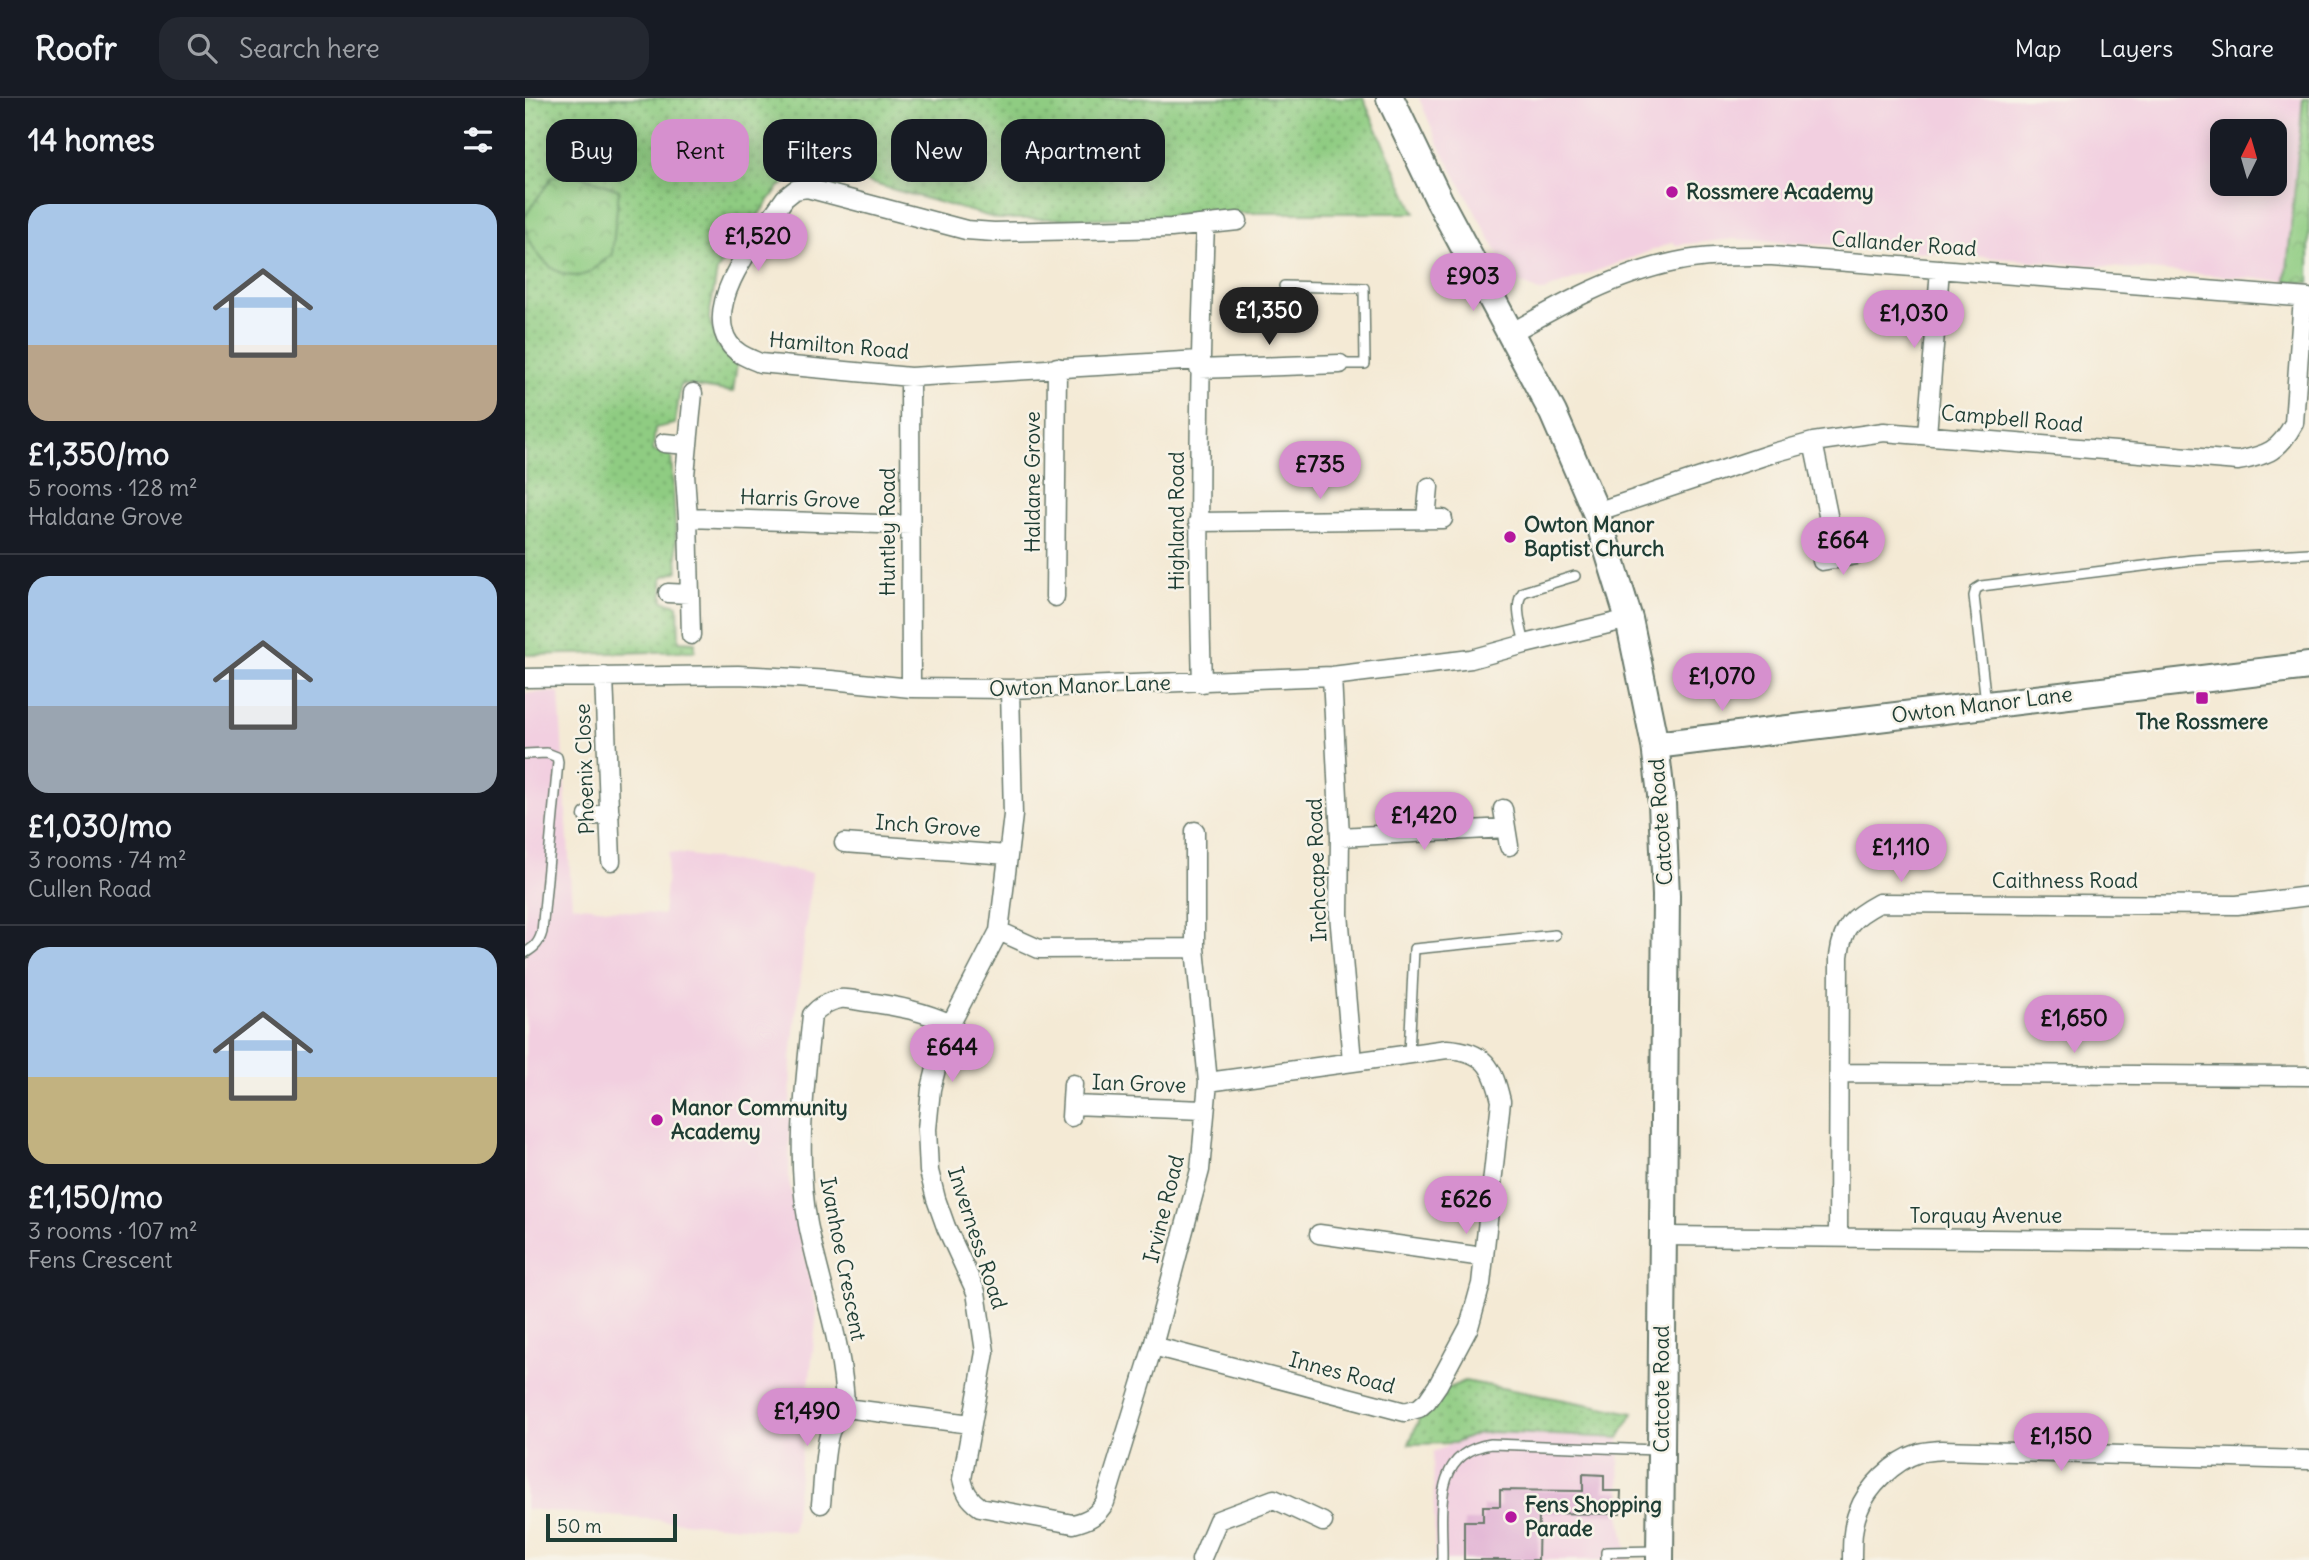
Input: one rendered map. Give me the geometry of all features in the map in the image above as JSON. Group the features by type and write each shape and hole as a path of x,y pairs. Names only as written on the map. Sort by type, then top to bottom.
{"street":[{"name":"Catcote Road","path":"1390,98 1439,200 1553,413 1596,512 1629,619 1655,745 1662,803 1666,896 1662,1450 1652,1554"},
{"name":"Hamilton Road","path":"1199,364 1057,367 910,377 760,363 741,355 730,345 723,332 724,298 731,278 785,198 795,190 807,188 966,230 1008,232 1171,228 1238,221"},
{"name":"Highland Road","path":"1202,683 1198,523 1199,364 1205,225"},
{"name":"Callander Road","path":"1511,333 1601,286 1674,262 1724,256 1772,256 2306,298"},
{"path":"1927,435 1940,269"},
{"name":"Campbell Road","path":"1596,512 1773,453 1813,442 1884,432 2238,461 2272,452 2285,439 2294,423 2306,298"},
{"path":"1199,364 1340,364"},
{"name":"Haldane Grove","path":"1055,597 1057,367"},
{"name":"Huntley Road","path":"910,377 911,688"},
{"path":"691,635 685,494 692,393"},
{"path":"1813,442 1829,560 1857,555"},
{"path":"664,443 688,445"},
{"path":"1198,523 1435,519 1429,487"},
{"name":"Harris Grove","path":"688,518 911,525"},
{"path":"668,593 690,594"},
{"name":"Owton Manor Lane","path":"525,678 738,675 911,688 1010,689 1202,683 1332,676 1471,659 1629,619"},
{"name":"Owton Manor Lane","path":"1655,745 2309,666"},
{"name":"Phoenix Close","path":"604,676 611,860"},
{"name":"Inchcape Road","path":"1332,676 1339,837 1339,914 1352,1061"},
{"name":"Inverness Road","path":"962,1479 985,1352 976,1292 946,1227 929,1171 930,1089 944,1038 999,931 1013,816 1010,689"},
{"path":"1503,809 1509,846"},
{"path":"588,816 610,814"},
{"path":"1339,837 1506,828"},
{"name":"Irvine Road","path":"962,1479 971,1501 980,1507 1073,1524 1087,1521 1098,1514 1105,1502 1153,1346 1200,1170 1208,1082 1195,947 1195,831"},
{"name":"Inch Grove","path":"844,843 1008,855"},
{"name":"Caithness Road","path":"1838,1238 1841,947 1844,935 1857,915 1879,903 2237,905 2278,902 2309,896"},
{"path":"999,931 1039,949 1195,947"},
{"name":"Ivanhoe Crescent","path":"845,1408 840,1359 808,1223 802,1174 800,1128 812,1016 827,1003 841,999 912,1009 951,1024"},
{"name":"Innes Road","path":"1153,1346 1405,1412 1419,1408 1438,1385 1469,1327 1481,1284 1501,1101 1496,1080 1478,1055 1464,1050 1447,1049 1208,1082"},
{"path":"1840,1073 2309,1076"},
{"name":"Ian Grove","path":"1073,1084 1072,1111 1204,1110"},
{"path":"1319,1234 1483,1257"},
{"name":"Torquay Avenue","path":"1662,1236 2309,1241"},
{"path":"821,1504 817,1473 832,1426 840,1420 845,1408 971,1424"},
{"path":"1852,1560 1852,1535 1858,1511 1869,1491 1902,1460 1921,1452 1941,1450 2309,1460"},
{"path":"1201,1560 1218,1520 1274,1499 1322,1522"}],"lane":[{"path":"1283,286 1364,288 1365,364 1340,364"},
{"path":"1986,704 1974,596 1976,589 1981,586 2192,560 2309,553"},
{"path":"1525,644 1518,607 1520,595 1575,576"},
{"path":"525,754 552,754 558,762 542,932 539,942 525,953"},
{"path":"1409,1054 1414,949 1555,935"},
{"path":"1442,1560 1445,1479 1458,1459 1476,1446 1491,1444 1662,1450"},
{"path":"1606,1560 1606,1552 1652,1554"}],"shaded area":[{"path":"1419,98 2303,98 2286,281 1734,239 1675,245 1674,242 1541,292 1512,280 1439,145"},
{"name":"Manor Community Academy","path":"559,692 572,905 663,915 669,852 812,873 791,1058 789,1181 817,1313 793,1531 525,1509 525,693"},
{"path":"1491,1432 1619,1438 1620,1514 1628,1560 1435,1560 1433,1452 1476,1434"}],"green space":[{"path":"525,98 1363,98 1415,213 1199,213 1152,218 998,219 867,182 877,182 877,119 763,119 763,182 787,182 779,187 717,271 709,318 718,345 737,364 733,392 681,384 675,424 655,428 653,451 671,454 678,571 662,577 663,601 678,605 679,641 695,642 695,651 525,655"},
{"path":"2303,98 2309,98 2309,283 2286,281"},
{"path":"548,182 597,182 619,190 612,254 586,274 575,276 554,269 545,262 530,241 525,218"},
{"path":"825,182 852,182 837,186"},
{"path":"1465,1381 1633,1413 1619,1438 1491,1432 1476,1434 1455,1443 1409,1444 1420,1416 1443,1390"}],"building":[{"name":"Fens Shopping Parade","path":"1583,1474 1604,1475 1604,1491 1621,1491 1620,1514 1539,1513 1538,1560 1464,1560 1464,1521 1483,1521 1483,1506 1500,1506 1500,1490 1583,1491"}],"place":[{"name":"Rossmere Academy","path":"1672,192"},
{"name":"Owton Manor Baptist Church","path":"1510,537"},
{"name":"The Rossmere","path":"2202,698"},
{"name":"Manor Community Academy","path":"657,1120"},
{"name":"Fens Shopping Parade","path":"1511,1517"}]}
